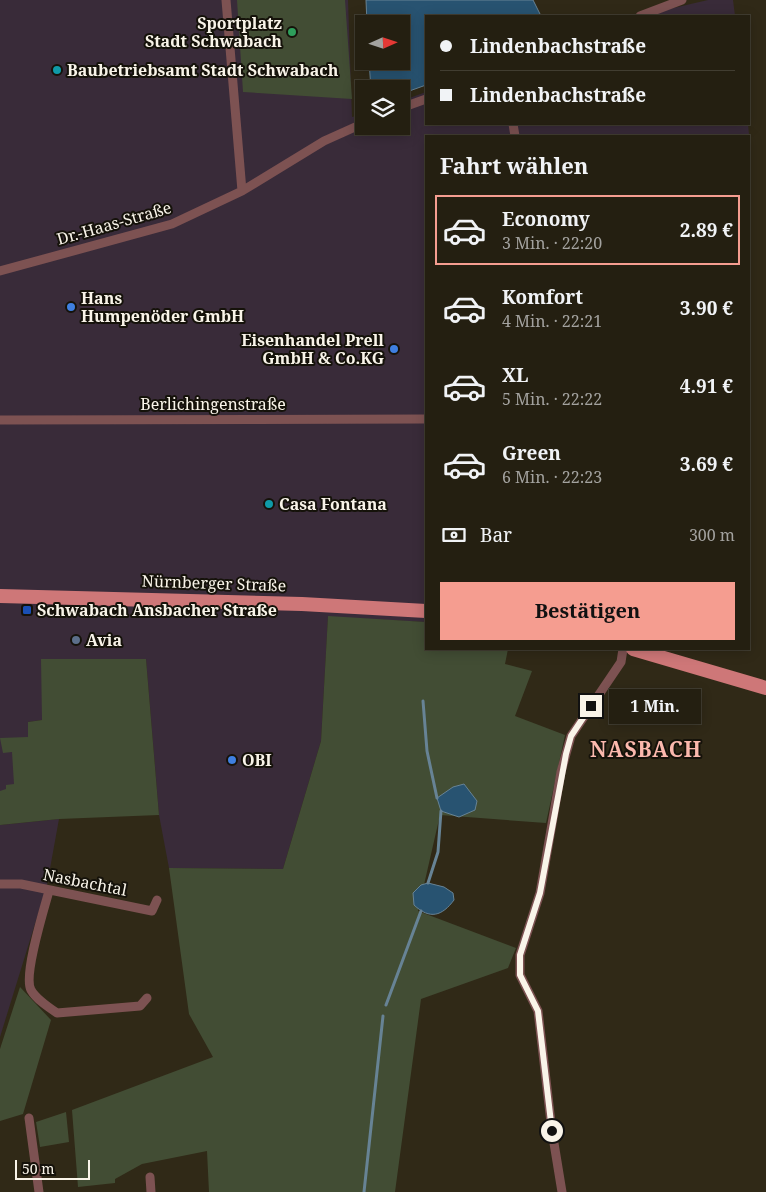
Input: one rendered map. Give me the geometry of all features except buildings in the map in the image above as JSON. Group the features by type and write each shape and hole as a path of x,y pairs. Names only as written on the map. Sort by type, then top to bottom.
{"main road":[{"name":"Nürnberger Straße","path":"0,596 308,604 425,611"},
{"path":"636,650 675,663 766,688"}],"street":[{"path":"226,0 242,192"},
{"path":"642,15 668,3 682,0"},
{"path":"410,104 425,98"},
{"name":"Dr.-Haas-Straße","path":"0,271 172,224 242,192 324,141 355,126"},
{"name":"Berlichingenstraße","path":"0,420 425,419"},
{"path":"562,1192 552,1131 538,1011 520,975 520,955 540,893 561,772 571,736 621,662 622,650"},
{"name":"Nasbachtal","path":"0,884 21,884 152,911 157,900"},
{"path":"48,891 28,974 30,989 57,1013 140,1006 147,998"},
{"path":"29,1118 39,1192"},
{"path":"150,1177 151,1192"}],"shaded area":[{"path":"0,0 348,0 352,117 355,116 355,135 410,135 410,98 425,92 425,125 748,125 749,135 425,135 425,622 328,617 321,741 283,869 169,868 159,815 146,659 42,720 28,722 31,784 0,797"},
{"path":"708,0 733,0 735,15 643,15"},
{"path":"59,819 47,885 0,1037 0,825"}],"green space":[{"path":"237,0 345,0 352,99 243,92"},
{"path":"328,616 425,622 425,650 508,650 505,664 532,671 515,716 565,735 546,823 440,815 418,911 516,948 508,968 421,999 395,1192 209,1192 207,1151 142,1164 115,1179 115,1183 78,1187 72,1110 213,1057 189,1014 169,868 283,869 321,741"},
{"path":"41,659 146,659 159,815 59,819 0,825 0,791 6,789 6,785 14,784 12,752 3,753 0,738 28,737 28,722 42,720"},
{"path":"20,987 51,1020 23,1114 0,1121 0,1049"},
{"path":"66,1112 69,1142 40,1147 36,1122"}],"water":[{"path":"366,0 533,0 540,15 425,15 425,85 410,91 410,80 370,80 370,70 410,70 410,15 367,15"},
{"path":"464,784 477,801 475,810 459,817 441,811 437,798 453,787"},
{"path":"428,883 444,887 453,893 454,900 440,913 425,913 414,905 413,893 421,885"}],"waterway":[{"path":"423,701 427,751 437,798"},
{"path":"428,883 438,852 441,811"},
{"path":"386,1005 421,911"},
{"path":"364,1192 383,1016"}],"place":[{"name":"Sportplatz Stadt Schwabach","path":"292,32"},
{"name":"Baubetriebsamt Stadt Schwabach","path":"57,70"},
{"name":"Hans Humpenöder GmbH","path":"71,307"},
{"name":"Eisenhandel Prell GmbH & Co.KG","path":"394,349"},
{"name":"Casa Fontana","path":"269,504"},
{"name":"Schwabach Ansbacher Straße","path":"27,610"},
{"name":"Avia","path":"76,640"},
{"name":"OBI","path":"232,760"}],"district":[{"name":"NASBACH","path":"646,749"}],"route":[{"path":"552,1131 538,1011 520,975 520,955 540,893 561,772 571,736 591,706"}]}
